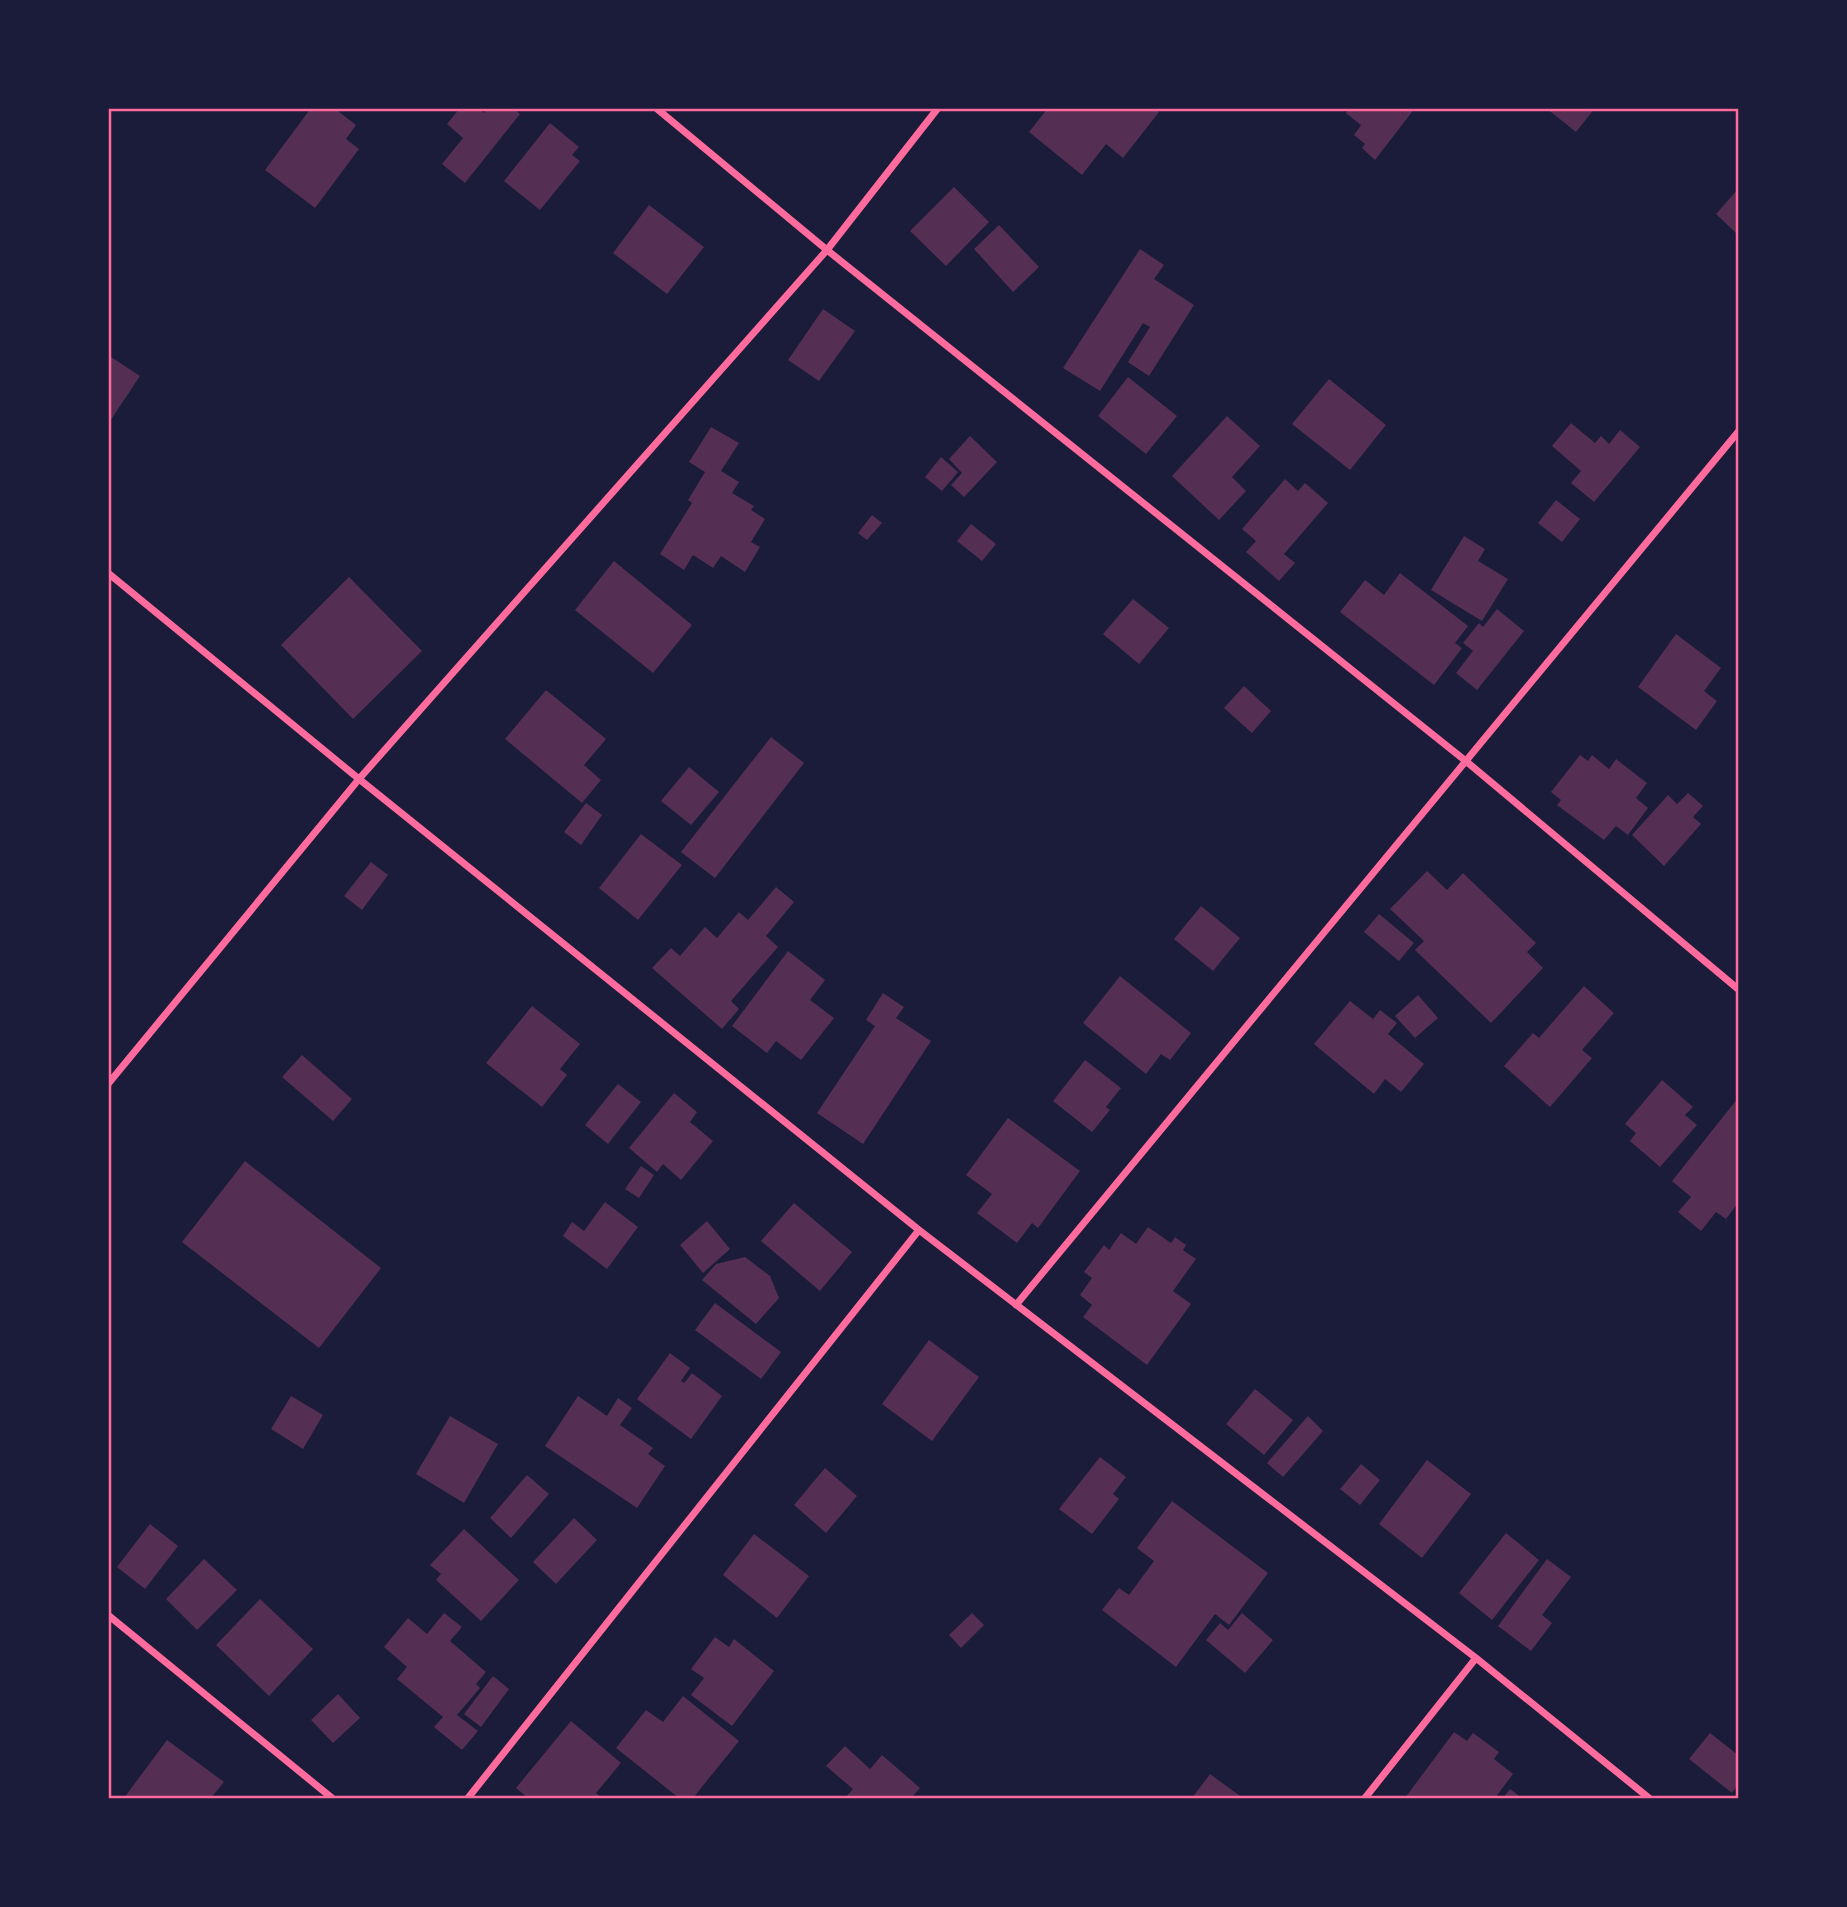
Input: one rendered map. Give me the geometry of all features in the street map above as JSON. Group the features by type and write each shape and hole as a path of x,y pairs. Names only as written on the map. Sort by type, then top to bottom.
{"street":[{"path":"656,108 827,250 1467,762 1738,989"},
{"path":"108,1084 359,779 827,250 938,108"},
{"path":"1016,1305 1738,432"},
{"path":"108,573 919,1230 1476,1658 1649,1798"},
{"path":"468,1798 919,1230"},
{"path":"108,1615 332,1798"},
{"path":"1365,1798 1476,1658"}],"building":[{"path":"311,108 334,108 356,125 346,139 359,149 315,208 265,170"},
{"path":"460,108 478,108 484,113 487,108 513,108 520,114 465,183 442,164 463,138 447,124"},
{"path":"1048,108 1155,108 1159,112 1123,158 1106,144 1082,175 1029,132"},
{"path":"1349,108 1415,108 1375,160 1362,148 1365,144 1354,135 1361,125 1346,113"},
{"path":"1546,108 1595,108 1576,132"},
{"path":"550,123 579,147 572,155 580,161 540,210 504,181"},
{"path":"954,187 989,222 946,266 910,231"},
{"path":"1738,189 1738,235 1716,214"},
{"path":"649,205 704,247 667,294 613,253"},
{"path":"999,225 1039,267 1013,292 974,249"},
{"path":"1140,249 1164,265 1154,279 1194,305 1149,376 1128,362 1150,327 1143,323 1100,391 1063,368"},
{"path":"823,309 855,331 819,381 788,360"},
{"path":"108,355 140,376 108,424"},
{"path":"1128,377 1177,416 1146,454 1098,416"},
{"path":"1329,379 1386,425 1350,470 1292,424"},
{"path":"1227,416 1260,446 1232,477 1246,491 1219,520 1172,476"},
{"path":"1571,423 1595,443 1601,436 1609,444 1620,430 1640,447 1594,502 1571,483 1581,471 1552,446"},
{"path":"711,427 739,443 721,471 739,482 732,493 754,506 751,510 765,519 751,542 760,547 745,572 721,556 713,568 693,555 684,570 660,554 692,503 688,500 705,472 689,462"},
{"path":"970,436 997,462 964,497 951,485 962,473 949,459"},
{"path":"941,457 958,472 942,491 925,477"},
{"path":"1285,479 1298,491 1305,483 1328,503 1284,554 1295,563 1279,581 1246,552 1256,541 1242,529"},
{"path":"1556,500 1580,519 1562,542 1538,523"},
{"path":"872,515 882,523 867,540 858,533"},
{"path":"971,524 996,544 982,561 957,541"},
{"path":"1464,536 1485,549 1478,561 1508,579 1482,621 1431,590"},
{"path":"614,561 692,625 653,673 575,610"},
{"path":"1400,573 1468,626 1455,643 1462,648 1434,685 1340,612 1365,580 1384,595"},
{"path":"349,577 422,651 353,719 281,645"},
{"path":"1133,599 1169,628 1139,664 1103,634"},
{"path":"1497,609 1524,631 1477,690 1456,673 1473,651 1463,643 1479,623 1483,627"},
{"path":"1676,634 1721,668 1704,691 1717,701 1696,730 1638,687"},
{"path":"1244,686 1271,711 1252,733 1224,708"},
{"path":"546,690 606,739 584,765 601,780 582,803 505,739"},
{"path":"771,737 804,763 715,878 681,852"},
{"path":"1580,755 1588,761 1592,755 1609,769 1616,759 1647,783 1636,798 1648,808 1628,835 1616,826 1604,840 1557,805 1561,800 1551,792"},
{"path":"689,767 719,792 691,825 661,801"},
{"path":"1688,793 1703,806 1693,817 1701,824 1664,866 1632,835 1668,795 1677,804"},
{"path":"586,803 602,815 581,845 564,832"},
{"path":"641,834 682,865 638,920 599,888"},
{"path":"371,862 388,875 362,910 344,896"},
{"path":"1427,871 1447,890 1463,873 1536,943 1527,952 1543,968 1491,1023 1415,950 1424,941 1390,909"},
{"path":"776,887 794,902 766,936 778,947 731,1001 739,1009 722,1029 652,968 671,948 680,956 705,927 717,938 739,912 748,920"},
{"path":"1201,906 1240,938 1213,971 1174,939"},
{"path":"1379,914 1414,943 1399,961 1364,932"},
{"path":"788,951 825,980 810,1000 834,1018 801,1060 776,1041 767,1053 732,1026"},
{"path":"1120,976 1191,1033 1170,1060 1161,1054 1146,1074 1083,1023"},
{"path":"1584,986 1614,1013 1582,1050 1592,1058 1550,1107 1504,1066 1533,1033 1539,1038"},
{"path":"883,993 904,1007 896,1018 931,1041 863,1144 817,1113 875,1026 866,1020"},
{"path":"1418,995 1438,1018 1415,1038 1395,1016"},
{"path":"1350,1001 1373,1019 1380,1010 1397,1023 1388,1034 1424,1064 1401,1092 1385,1079 1374,1094 1314,1044"},
{"path":"532,1006 580,1044 560,1069 567,1075 542,1107 486,1063"},
{"path":"302,1055 352,1099 333,1121 282,1077"},
{"path":"1085,1060 1121,1088 1106,1107 1110,1110 1092,1132 1053,1101"},
{"path":"1662,1080 1693,1107 1685,1115 1697,1125 1660,1167 1630,1141 1636,1133 1625,1124"},
{"path":"618,1084 641,1102 608,1144 585,1125"},
{"path":"674,1093 697,1112 690,1122 713,1141 681,1180 663,1164 657,1172 629,1148"},
{"path":"1738,1098 1738,1203 1726,1219 1716,1212 1701,1231 1678,1212 1691,1197 1672,1181"},
{"path":"1008,1118 1080,1171 1038,1228 1032,1223 1017,1243 977,1213 992,1194 966,1175"},
{"path":"245,1161 381,1268 319,1348 182,1242"},
{"path":"641,1166 654,1175 639,1198 625,1189"},
{"path":"605,1202 638,1227 607,1269 563,1236 572,1222 584,1231"},
{"path":"794,1203 852,1252 820,1291 761,1241"},
{"path":"707,1221 730,1249 703,1273 680,1245"},
{"path":"1148,1227 1171,1243 1175,1237 1186,1245 1183,1250 1196,1259 1173,1291 1191,1304 1147,1365 1083,1317 1092,1305 1080,1295 1092,1278 1084,1272 1104,1245 1109,1250 1121,1233 1136,1244"},
{"path":"745,1257 770,1276 779,1298 756,1324 702,1280 716,1264"},
{"path":"715,1303 781,1352 761,1379 695,1330"},
{"path":"929,1340 979,1377 932,1441 882,1404"},
{"path":"670,1353 690,1368 681,1381 684,1383 692,1373 722,1396 691,1439 637,1399"},
{"path":"1255,1389 1293,1420 1264,1455 1226,1424"},
{"path":"291,1396 323,1415 303,1449 271,1429"},
{"path":"578,1396 607,1416 618,1398 632,1408 620,1425 653,1448 648,1454 665,1466 637,1508 545,1446"},
{"path":"450,1416 498,1444 464,1503 416,1474"},
{"path":"1308,1416 1323,1431 1283,1477 1267,1463"},
{"path":"1100,1457 1126,1477 1113,1494 1119,1499 1092,1534 1059,1509"},
{"path":"1427,1460 1471,1494 1422,1558 1379,1524"},
{"path":"1361,1464 1380,1480 1360,1505 1340,1489"},
{"path":"825,1468 857,1496 826,1533 794,1505"},
{"path":"527,1475 549,1494 511,1538 490,1518"},
{"path":"1172,1501 1268,1573 1229,1625 1215,1614 1176,1667 1102,1610 1119,1588 1129,1595 1154,1561 1137,1548"},
{"path":"574,1518 597,1540 556,1584 533,1562"},
{"path":"150,1524 178,1546 145,1589 117,1567"},
{"path":"464,1529 519,1580 481,1621 436,1580 441,1574 430,1565"},
{"path":"1506,1533 1539,1560 1492,1620 1459,1593"},
{"path":"754,1534 809,1576 777,1618 723,1575"},
{"path":"204,1559 237,1590 197,1630 166,1599"},
{"path":"1547,1559 1571,1577 1542,1615 1552,1623 1531,1651 1498,1626"},
{"path":"260,1599 313,1649 269,1696 216,1645"},
{"path":"444,1613 462,1627 450,1641 486,1672 476,1684 480,1688 457,1715 478,1731 462,1750 434,1727 443,1717 397,1679 407,1667 384,1647 408,1618 427,1634"},
{"path":"972,1613 984,1625 961,1648 949,1635"},
{"path":"1242,1613 1273,1640 1245,1673 1206,1640 1220,1623 1228,1630"},
{"path":"715,1637 729,1647 734,1639 774,1671 732,1726 691,1695 704,1678 691,1669"},
{"path":"493,1676 509,1689 481,1727 464,1714"},
{"path":"338,1694 360,1718 333,1743 311,1720"},
{"path":"683,1696 739,1741 693,1798 679,1798 616,1748 646,1710 663,1722"},
{"path":"571,1721 621,1763 596,1793 602,1798 528,1798 516,1788"},
{"path":"1454,1732 1467,1741 1473,1733 1499,1752 1494,1759 1513,1774 1495,1798 1405,1798"},
{"path":"1710,1733 1738,1755 1738,1785 1732,1793 1689,1759"},
{"path":"167,1740 224,1782 211,1798 124,1798"},
{"path":"845,1746 870,1769 882,1755 920,1788 911,1798 845,1798 853,1789 826,1766"},
{"path":"1210,1774 1243,1798 1192,1798"},
{"path":"1510,1789 1522,1798 1503,1798"}]}
